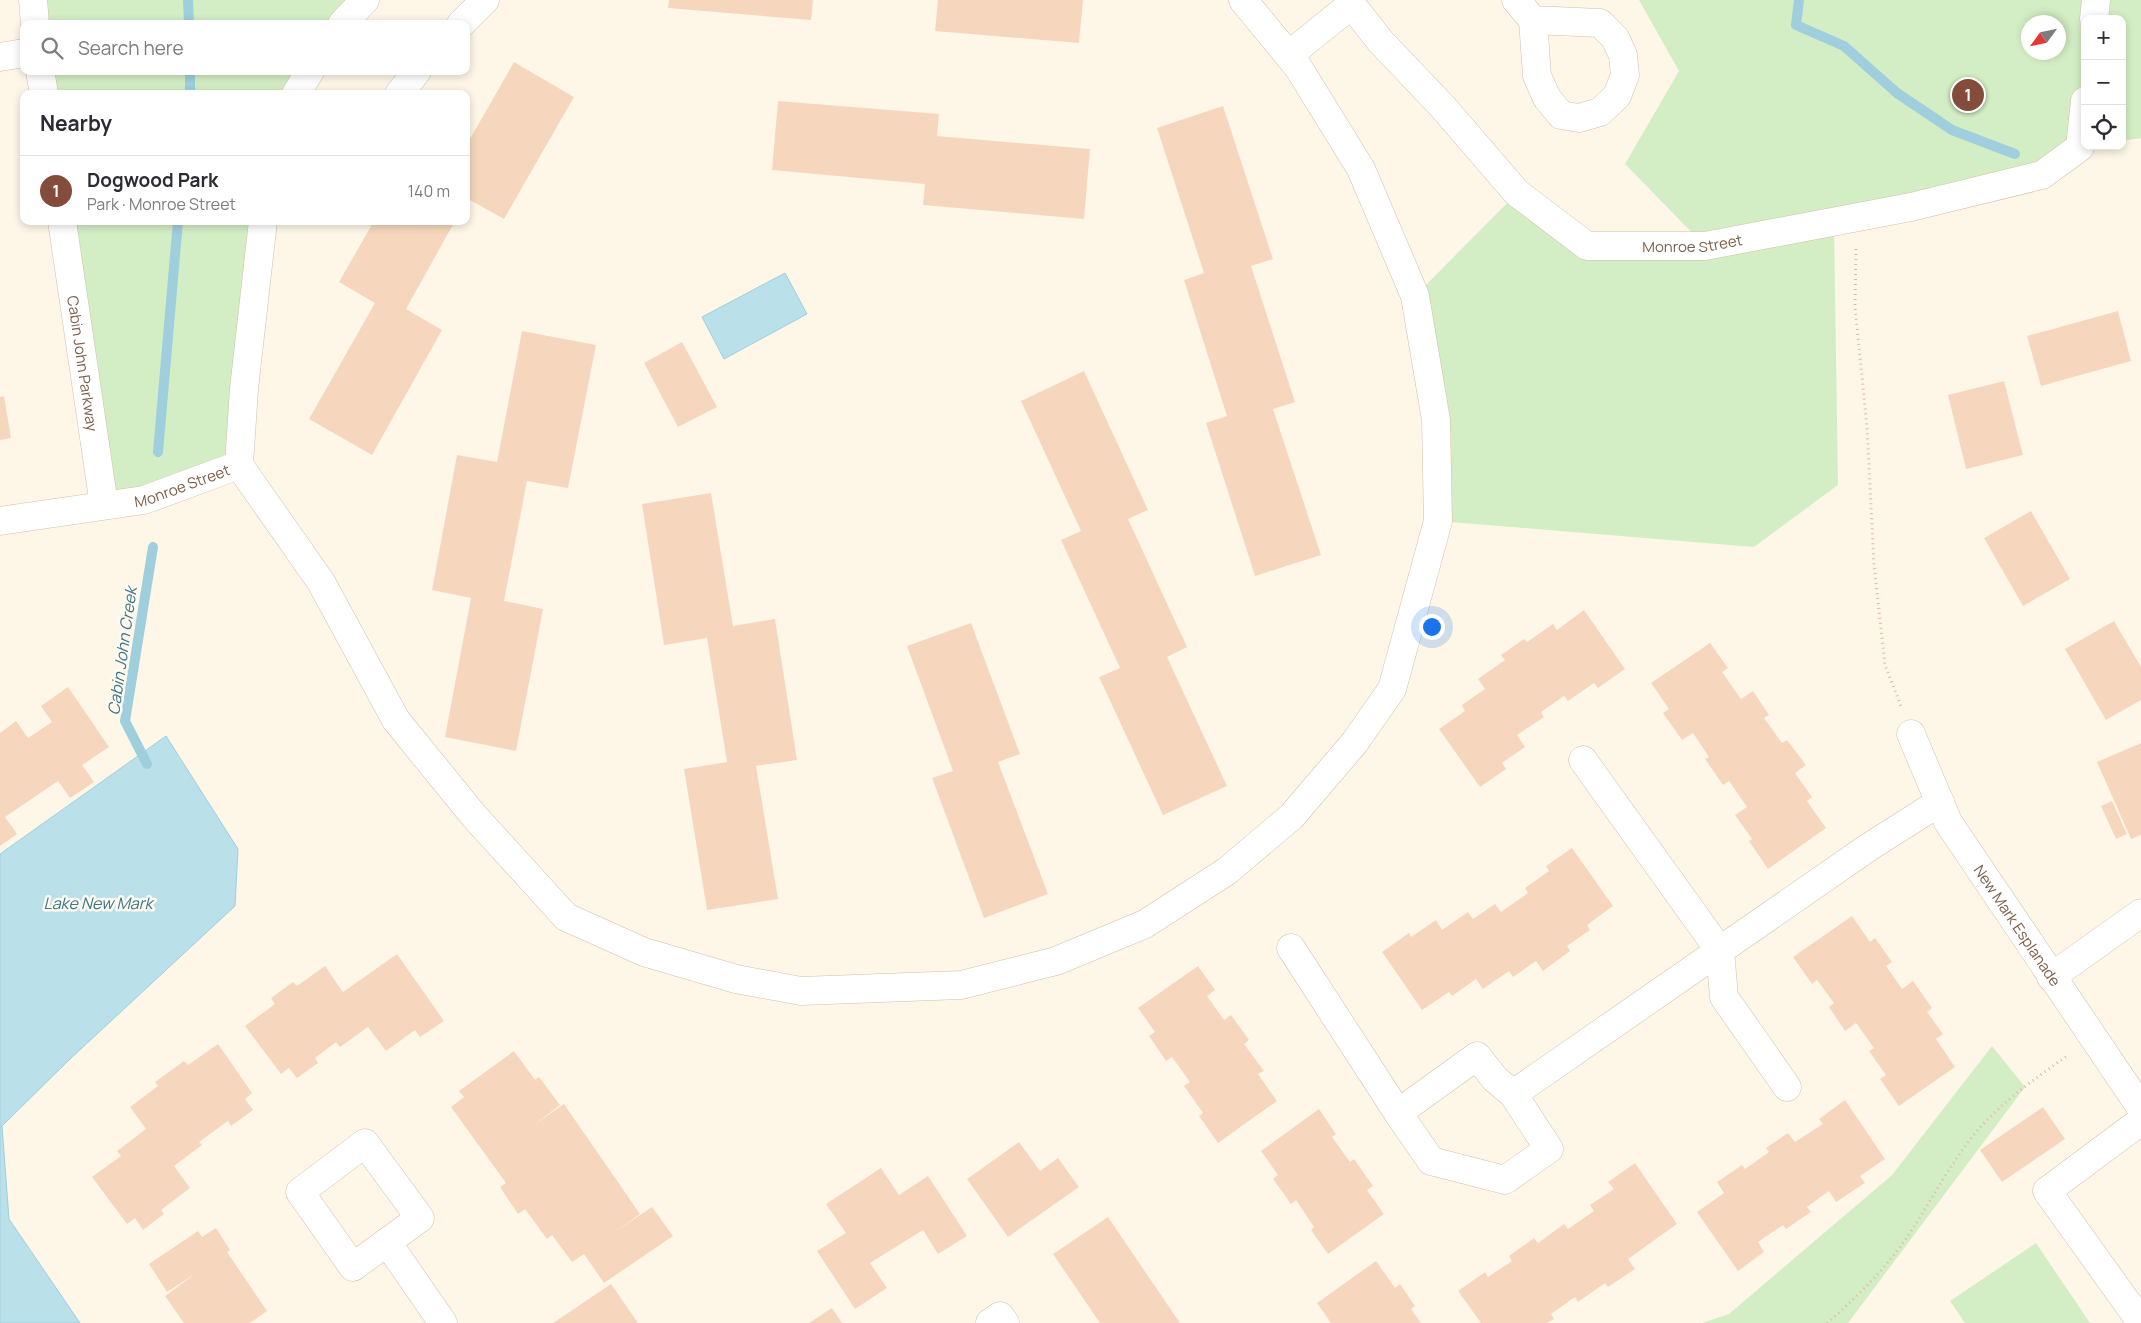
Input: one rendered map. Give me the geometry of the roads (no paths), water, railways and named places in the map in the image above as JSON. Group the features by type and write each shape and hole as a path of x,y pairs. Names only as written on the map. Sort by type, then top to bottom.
{"street":[{"path":"33,0 35,20"},
{"path":"346,20 366,0"},
{"path":"465,20 484,0"},
{"path":"239,464 321,582 396,720 474,816 566,917 644,952 736,979 801,990 961,985 1056,961 1145,924 1227,870 1292,816 1355,742 1392,689 1438,521 1436,420 1415,296 1362,168 1298,67 1243,0"},
{"path":"1516,0 1533,20"},
{"path":"2094,15 2096,0"},
{"path":"1289,55 1350,2"},
{"name":"Monroe Street","path":"1350,2 1380,42 1443,107 1517,193 1587,246 1705,246 1912,207 2042,175 2080,148 2085,105"},
{"path":"0,56 20,54"},
{"path":"41,75 43,90"},
{"path":"298,90 308,75"},
{"path":"402,90 415,75"},
{"name":"Cabin John Parkway","path":"63,225 104,506"},
{"name":"Monroe Street","path":"0,522 144,500 239,464 244,390 263,225"},
{"name":"New Mark Esplanade","path":"1912,734 1948,822 2050,977 2141,1108"},
{"path":"1583,760 1720,951 1724,997 1787,1087"},
{"path":"1513,1094 1869,847 1940,802"},
{"path":"2050,977 2141,913"},
{"path":"1291,948 1398,1113 1431,1161 1505,1180 1549,1149 1513,1094 1495,1079 1477,1056 1398,1113"},
{"path":"2141,1121 2047,1191 2141,1322"},
{"path":"365,1143 420,1218 387,1242 353,1267 300,1192 365,1143"},
{"path":"387,1242 443,1323"},
{"path":"990,1323 1000,1316 1005,1323"}],"water":[{"path":"785,273 807,314 724,359 702,317"},
{"name":"Lake New Mark","path":"166,736 238,849 235,906 69,1060 2,1126 9,1219 80,1323 0,1323 0,854"}],"waterway":[{"name":"Cabin John Creek","path":"188,0 189,20"},
{"path":"1799,0 1796,25 1844,46 1897,93 1952,130 2015,154"},
{"name":"Cabin John Creek","path":"190,75 190,90"},
{"name":"Cabin John Creek","path":"158,452 178,225"},
{"name":"Cabin John Creek","path":"147,764 125,721 153,547"}],"place":[{"name":"Dogwood Park","path":"1968,95"}]}
